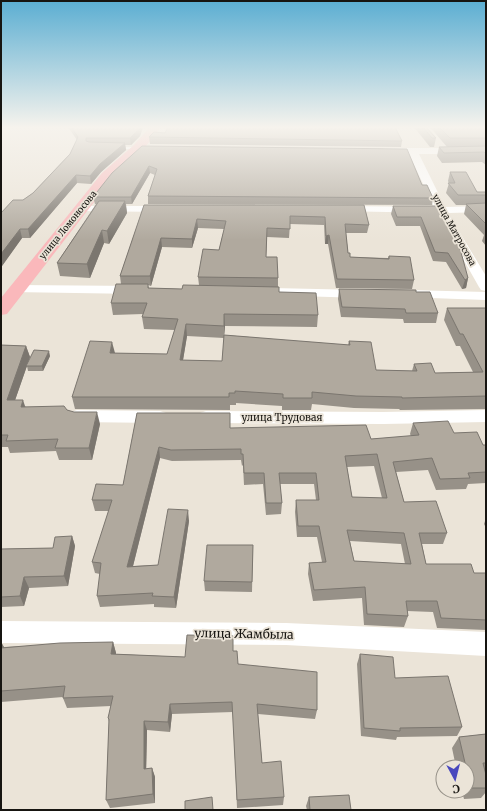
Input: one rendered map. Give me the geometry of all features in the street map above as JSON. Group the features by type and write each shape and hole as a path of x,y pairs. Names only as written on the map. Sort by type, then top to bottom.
{"main road":[{"name":"улица Ломоносова","path":"1,310 107,176 121,165"}],"street":[{"name":"улица Матросова","path":"419,165 441,210 486,287"},
{"path":"80,209 174,209"},
{"path":"331,209 486,209"},
{"path":"17,289 152,291"},
{"path":"255,292 375,294"},
{"path":"398,294 486,296"},
{"name":"улица Трудовая","path":"77,416 383,418 486,416"},
{"name":"улица Жамбыла","path":"1,632 286,634 486,644"}],"building":[{"path":"60,165 99,165 90,176 76,175 28,229 20,229 1,254 1,213 13,200 23,200 33,193"},
{"path":"121,165 414,165 422,185 427,185 433,198 148,196 157,169 149,166 131,197 93,197 112,173"},
{"path":"450,172 466,172 477,192 486,192 486,195 458,195 448,183 455,183"},
{"path":"99,201 125,201 107,231 102,230 87,264 57,263"},
{"path":"486,203 486,224 466,204"},
{"path":"144,205 364,205 369,225 345,224 348,253 350,253 350,257 389,259 389,256 410,257 414,280 337,279 329,235 326,236 325,217 290,216 290,229 267,228 266,257 277,257 278,278 198,277 203,249 219,250 226,221 197,219 192,239 161,238 150,276 120,276"},
{"path":"393,206 438,206 452,233 454,233 458,241 468,278 465,280 448,253 435,252 421,217 397,217"},
{"path":"116,284 148,284 148,288 182,289 183,285 279,287 279,292 316,293 318,315 224,314 224,326 186,324 180,360 222,361 224,335 350,345 349,341 371,342 376,370 417,371 414,364 431,363 435,373 483,372 463,334 460,334 447,308 486,308 486,396 402,398 312,392 312,398 283,398 283,394 235,391 235,393 229,393 229,397 72,397 90,341 112,342 110,353 167,354 178,319 142,317 147,303 111,303"},
{"path":"339,289 416,290 416,292 430,292 438,313 406,313 405,309 342,307"},
{"path":"1,345 26,346 7,400 23,400 21,407 64,406 67,410 74,412 97,412 89,448 55,448 58,439 6,441 8,435 1,435"},
{"path":"34,350 49,351 42,366 26,366"},
{"path":"137,413 230,413 230,428 366,425 371,439 419,435 413,423 448,421 454,433 477,432 483,445 486,445 486,472 468,473 470,478 440,479 432,458 393,462 404,502 436,501 447,533 419,533 426,564 471,564 474,573 486,573 486,620 441,618 437,601 406,601 408,616 367,614 365,587 314,590 309,563 326,562 319,526 298,526 296,500 319,500 316,473 279,473 282,503 266,503 264,473 244,473 243,454 241,454 241,449 171,450 159,447 127,567 158,565 168,509 188,510 174,597 152,596 153,593 97,596 101,563 92,562 112,500 92,500 96,484 123,485","holes":["377,454 387,498 352,497 345,456","347,530 404,533 411,564 354,561"]},
{"path":"72,536 64,576 24,577 20,596 1,597 1,549 53,548 55,537"},
{"path":"207,545 253,545 252,582 204,581"},
{"path":"187,635 233,636 233,651 237,651 238,664 317,672 317,710 257,704 262,763 281,761 284,797 237,800 232,702 170,704 168,722 144,721 144,769 152,768 153,794 106,800 108,718 113,696 63,698 65,686 1,691 1,648 60,643 113,642 111,654 185,657"},
{"path":"360,654 393,657 395,678 448,676 462,727 400,728 400,731 364,728"},
{"path":"486,734 486,763 483,763 486,775 486,788 475,788 475,759 464,759 459,737"},
{"path":"349,795 351,810 310,810 309,797"},
{"path":"212,797 213,810 185,810 185,801"}]}
